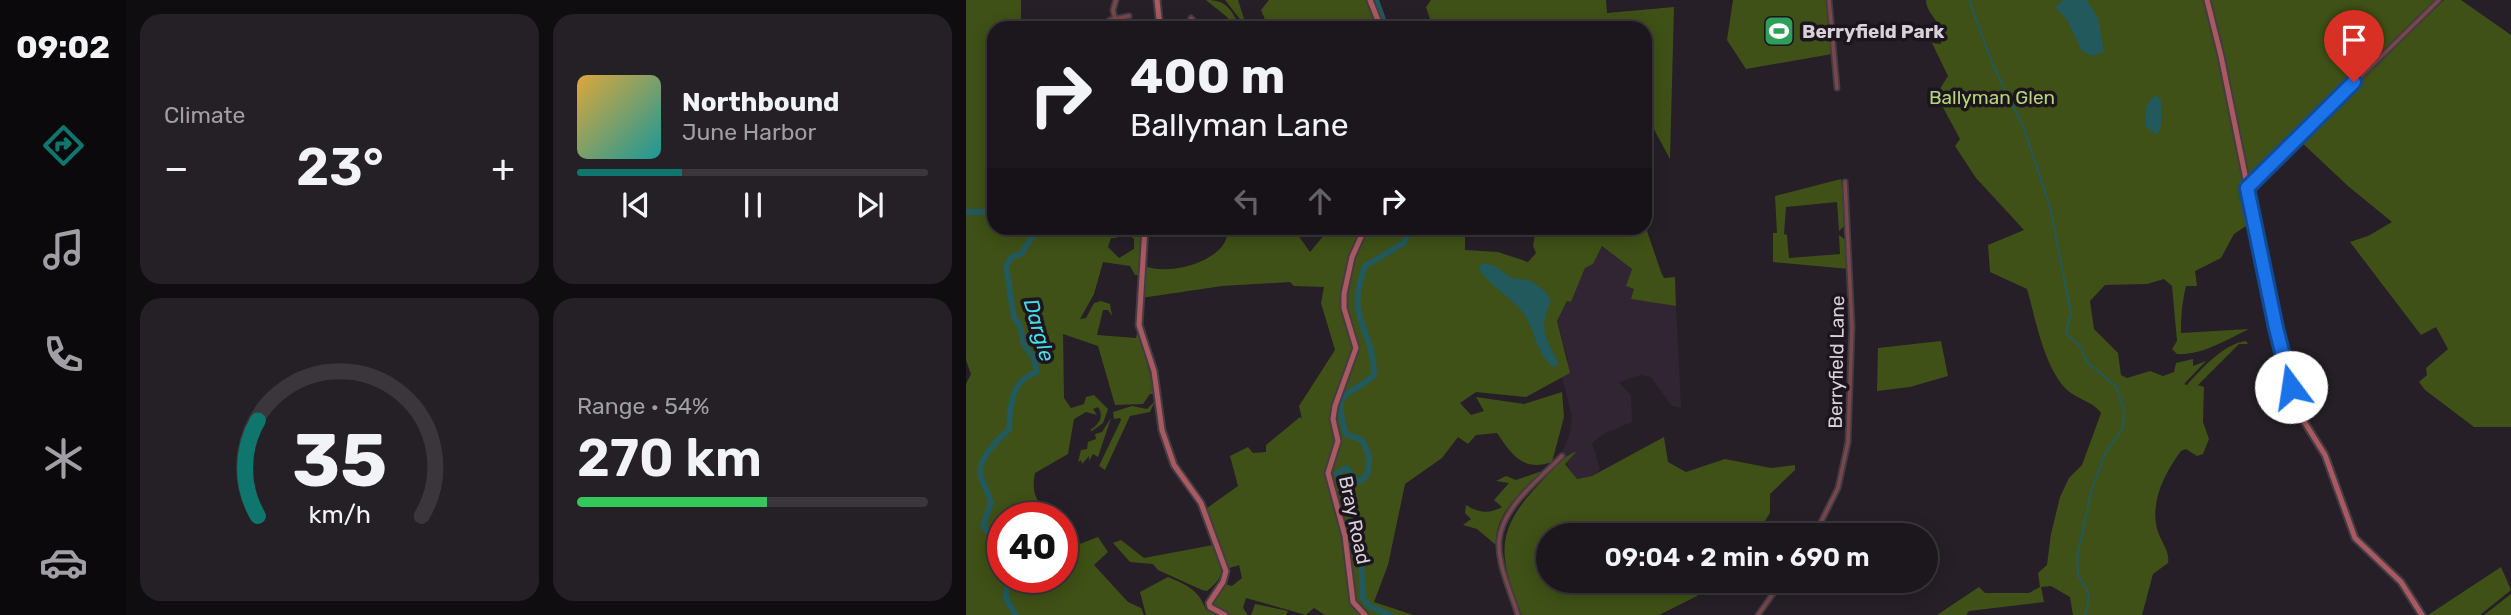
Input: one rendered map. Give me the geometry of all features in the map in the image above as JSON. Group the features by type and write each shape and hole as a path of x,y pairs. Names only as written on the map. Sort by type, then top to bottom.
{"street":[{"path":"1116,0 1112,20 1129,16"},
{"path":"1157,0 1159,21"},
{"path":"1370,0 1378,21"},
{"path":"1829,0 1837,88"},
{"path":"2207,0 2276,328 2297,410 2325,455 2355,538 2401,582 2422,615"},
{"path":"2247,188 2439,0"},
{"name":"Berryfield Lane","path":"1820,523 1838,488 1848,443 1852,327 1845,182"},
{"path":"1144,235 1139,325 1154,371 1167,450 1201,503 1226,571 1223,582 1209,603 1210,607 1225,615"},
{"name":"Bray Road","path":"1362,235 1350,264 1344,294 1344,308 1356,348 1335,406 1333,419 1338,441 1328,473 1345,536 1353,602 1366,615"},
{"path":"1518,615 1500,556 1501,532 1519,499 1562,456"},
{"path":"1758,615 1774,593"}],"shaded area":[{"path":"1602,245 1632,269 1626,286 1661,304 1676,306 1681,408 1672,406 1651,377 1641,375 1619,382 1631,396 1632,422 1603,434 1592,443 1600,470 1592,476 1576,479 1561,455 1570,433 1572,416 1560,369 1561,364 1568,360 1557,321 1567,301 1571,302 1585,268 1593,264"}],"green space":[{"path":"966,0 1021,0 1021,21 987,21 987,235 1114,235 1117,238 1111,238 1108,247 1119,258 1134,249 1134,239 1129,235 1141,235 1138,275 1135,275 1130,266 1103,262 1094,294 1080,319 1086,318 1094,303 1101,301 1110,304 1112,316 1108,310 1103,310 1097,335 1136,338 1138,328 1155,394 1150,394 1143,404 1115,405 1098,346 1063,334 1064,398 1071,408 1084,404 1086,397 1094,395 1108,409 1103,423 1092,431 1090,430 1101,417 1098,407 1093,409 1097,415 1086,412 1074,419 1068,454 1035,473 1034,488 1039,502 987,502 987,593 1078,593 1078,545 1098,537 1108,552 1094,565 1128,602 1141,608 1144,615 966,615 966,384 971,374 966,360"},
{"path":"1206,0 1224,4 1236,21 1230,21"},
{"path":"1225,0 1238,0 1245,21 1242,21"},
{"path":"1269,0 1367,0 1376,21 1266,21 1261,10"},
{"path":"1431,0 1606,0 1607,13 1674,7 1670,159 1652,126 1652,21 1430,21 1426,7"},
{"name":"Berryfield Park","path":"1733,0 1827,0 1832,54 1746,69 1727,40"},
{"name":"Ballyman Glen","path":"1926,0 2435,0 2245,185 2252,216 2247,219 2252,222 2234,234 2221,258 2195,271 2197,286 2186,286 2181,333 2249,329 2205,349 2177,354 2172,349 2177,341 2172,286 2164,279 2147,284 2105,285 2090,301 2094,329 2118,353 2121,375 2127,378 2150,371 2163,376 2174,372 2176,363 2193,359 2193,366 2206,361 2184,384 2187,385 2230,346 2246,341 2248,344 2239,344 2198,385 2204,387 2203,422 2209,439 2203,454 2197,456 2186,449 2181,451 2160,489 2155,510 2156,521 2167,551 2168,563 2153,574 2142,615 2073,615 2070,597 2051,586 2041,587 2044,602 1969,611 1966,615 1937,615 1979,587 1985,593 2029,593 2040,587 2038,573 2047,565 2060,497 2069,478 2082,465 2101,413 2069,392 2057,378 2041,341 2027,289 1990,272 1988,245 2024,230 1976,178 1955,146 1960,139 1938,98 1938,92 1948,76 1932,43 1941,44 1941,35"},
{"path":"2444,0 2461,0 2511,35 2511,427 2474,427 2425,390 2419,382 2427,375 2426,368 2448,349 2436,327 2421,335 2350,242 2368,236 2392,222 2299,140"},
{"path":"1841,179 1846,224 1839,231 1837,202 1786,207 1784,234 1787,235 1789,258 1840,254 1839,235 1847,241 1849,269 1773,262 1773,233 1777,233 1775,196"},
{"path":"1228,235 1298,235 1310,252 1324,235 1465,235 1465,250 1498,252 1528,262 1536,253 1533,246 1535,235 1648,235 1664,278 1675,277 1676,306 1631,299 1634,289 1626,286 1632,269 1602,246 1593,264 1585,268 1571,302 1567,301 1557,321 1570,373 1526,397 1476,392 1460,403 1471,415 1484,411 1476,397 1524,404 1562,392 1564,417 1552,462 1533,465 1519,460 1497,433 1476,435 1468,444 1458,437 1442,458 1405,484 1388,565 1374,602 1413,615 1325,615 1314,608 1306,615 1246,598 1243,608 1248,615 1230,615 1210,605 1225,584 1232,586 1242,578 1239,565 1226,569 1207,508 1238,486 1230,456 1248,447 1253,453 1266,452 1266,445 1300,417 1302,419 1299,406 1335,350 1321,303 1324,287 1294,286 1290,282 1222,286 1141,298 1143,265 1162,269 1186,267 1216,252"},
{"path":"1941,341 1948,376 1910,387 1877,391 1878,348"},
{"path":"1155,401 1150,412 1130,416 1105,470 1099,466 1121,420 1114,419 1113,412 1132,406 1147,409"},
{"path":"1111,418 1098,457 1093,454 1089,461 1089,456 1082,464 1081,460 1078,462 1081,450 1087,449 1088,442 1096,439 1095,434 1102,432"},
{"path":"1664,437 1668,462 1686,472 1725,459 1771,468 1795,465 1795,470 1770,494 1770,513 1764,523 1536,523 1536,593 1699,593 1659,615 1522,615 1505,560 1508,530 1514,516 1557,465 1577,451 1565,464 1577,479 1592,476"},
{"path":"1542,471 1504,513 1496,545 1477,529 1463,525 1471,519 1465,513 1466,505 1484,512 1502,507 1494,500 1509,483 1496,481 1506,476 1516,480"},
{"path":"1121,540 1144,558 1213,545 1221,565 1220,575 1207,591 1202,590 1158,570 1153,564 1130,562 1113,543"},
{"path":"2501,567 2511,590 2480,615 2428,615"},
{"path":"1168,577 1192,589 1206,610 1219,615 1146,615 1140,592"},
{"path":"2511,594 2511,615 2484,615"},
{"path":"1255,604 1288,611 1286,615 1251,615"}],"water":[{"path":"2063,0 2087,0 2098,18 2104,52 2093,56 2082,51 2067,20 2055,7"},
{"path":"2155,95 2161,100 2161,122 2157,135 2145,126 2146,106"},
{"path":"1484,263 1495,266 1512,278 1529,280 1545,291 1551,301 1545,319 1545,334 1559,364 1553,367 1547,361 1521,310 1478,268"}],"waterway":[{"path":"1376,0 1384,21"},
{"path":"1969,0 1993,65 2023,126 2050,207 2071,313 2066,333 2081,347 2087,362 2117,387 2124,412 2123,428 2106,452 2092,488 2077,557 2078,575 2089,597 2085,615"},
{"name":"Dargle","path":"966,212 987,212"},
{"name":"Dargle","path":"991,502 982,479 982,463 989,450 1009,429 1011,403 1017,387 1028,376 1037,372 1034,358 1024,345 1020,325 1014,318 1006,266 1012,257 1021,254 1033,235"},
{"path":"1390,615 1369,606 1363,598 1360,533 1337,473 1346,468 1357,481 1361,481 1368,473 1369,455 1362,440 1346,434 1341,408 1345,396 1374,375 1370,345 1359,312 1359,285 1365,266 1404,243 1408,235"},
{"name":"Dargle","path":"987,514 983,526 987,531"},
{"name":"Dargle","path":"1006,593 1006,599 1016,615"}],"place":[{"name":"Berryfield Park","path":"1779,31"}],"route":[{"path":"2291,387 2247,188 2354,82"}]}
